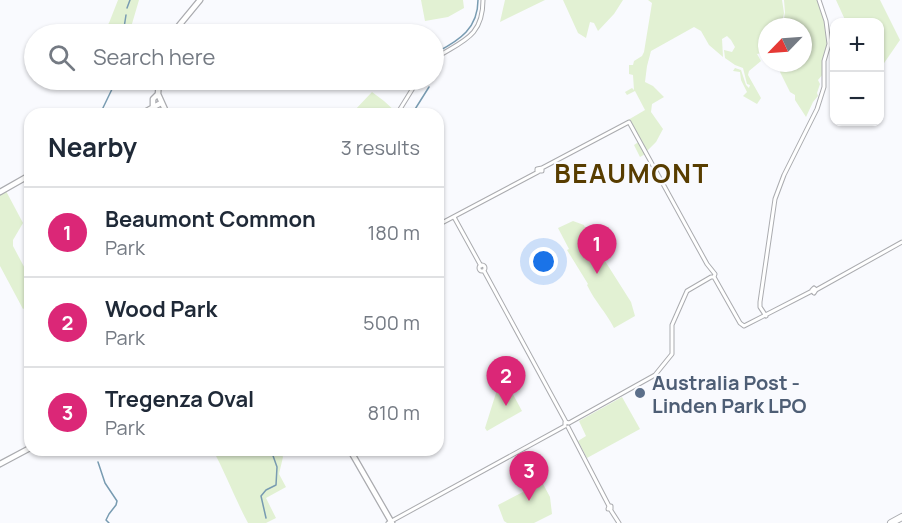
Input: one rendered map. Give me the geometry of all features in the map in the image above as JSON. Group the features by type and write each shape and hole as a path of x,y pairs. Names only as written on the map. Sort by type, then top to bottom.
{"highway":[{"path":"891,523 902,518"},
{"path":"896,523 902,518"}],"main road":[{"path":"180,24 200,0"},
{"path":"158,90 164,108"},
{"path":"158,94 153,99 153,107 161,103"},
{"path":"0,192 24,178"},
{"path":"0,464 24,451"},
{"path":"353,456 390,522"}],"street":[{"path":"444,53 473,34 482,17 483,0"},
{"path":"766,316 760,307 760,302 776,203 784,175 809,126 824,87 824,62 828,44 826,21 819,0"},
{"path":"401,108 412,90"},
{"path":"444,222 629,122 712,275 744,326 902,242"},
{"path":"624,125 629,125 634,130"},
{"path":"454,217 480,266 485,266 484,271 620,523"},
{"path":"390,522 655,375 672,354 672,325 687,291 712,275"}],"green space":[{"path":"118,0 139,0 132,24 109,23"},
{"path":"421,0 463,0 464,8 448,17 425,21"},
{"path":"505,0 545,0 500,22"},
{"path":"563,0 623,0 598,31 594,23 590,22 586,38 578,33"},
{"path":"648,0 782,0 784,13 783,18 758,18 758,64 749,71 748,75 761,98 757,104 743,96 747,92 740,72 733,71 735,68 741,70 746,85 749,88 750,85 747,84 743,68 725,58 724,50 732,52 735,47 727,36 722,39 723,57 709,45 701,31 694,27 651,51 645,82 653,86 664,97 652,104 651,112 663,129 647,153 640,157 634,145 640,141 628,120 645,110 635,91 627,95 625,92 632,88 634,90 633,75 629,74 629,65 633,65 634,61 644,52 652,3"},
{"path":"784,0 819,0 829,44 824,61 824,73 818,80 820,84 818,96 806,117 780,72 812,72 812,18 784,18"},
{"path":"836,0 880,0 900,40 884,63 884,18 844,18"},
{"path":"372,92 392,108 357,108"},
{"path":"6,191 23,223 13,240 13,246 24,267 23,309 0,266 0,194"},
{"path":"573,221 584,225 588,236 606,260 631,302 635,316 614,328 593,297 588,284 567,250 569,249 558,228"},
{"path":"502,374 522,411 487,431 485,428"},
{"path":"622,397 640,429 587,458 578,441 586,436 579,421"},
{"path":"216,456 283,456 279,474 286,487 266,498 276,518 266,523 248,523"},
{"path":"542,482 550,497 552,514 534,523 504,521 498,505"}],"waterway":[{"path":"127,8 130,0"},
{"path":"444,48 460,38 471,26 478,0"},
{"path":"125,24 126,15"},
{"path":"103,108 112,90"},
{"path":"416,108 427,90"},
{"path":"266,518 261,496 266,490 276,485 277,467 273,456"},
{"path":"98,462 105,483 117,501 106,520 109,523"}],"place":[{"name":"Beaumont Common","path":"597,274"},
{"name":"Australia Post - Linden Park LPO","path":"640,393"},
{"name":"Wood Park","path":"506,406"},
{"name":"Tregenza Oval","path":"529,501"}],"district":[{"name":"BEAUMONT","path":"632,173"}]}
